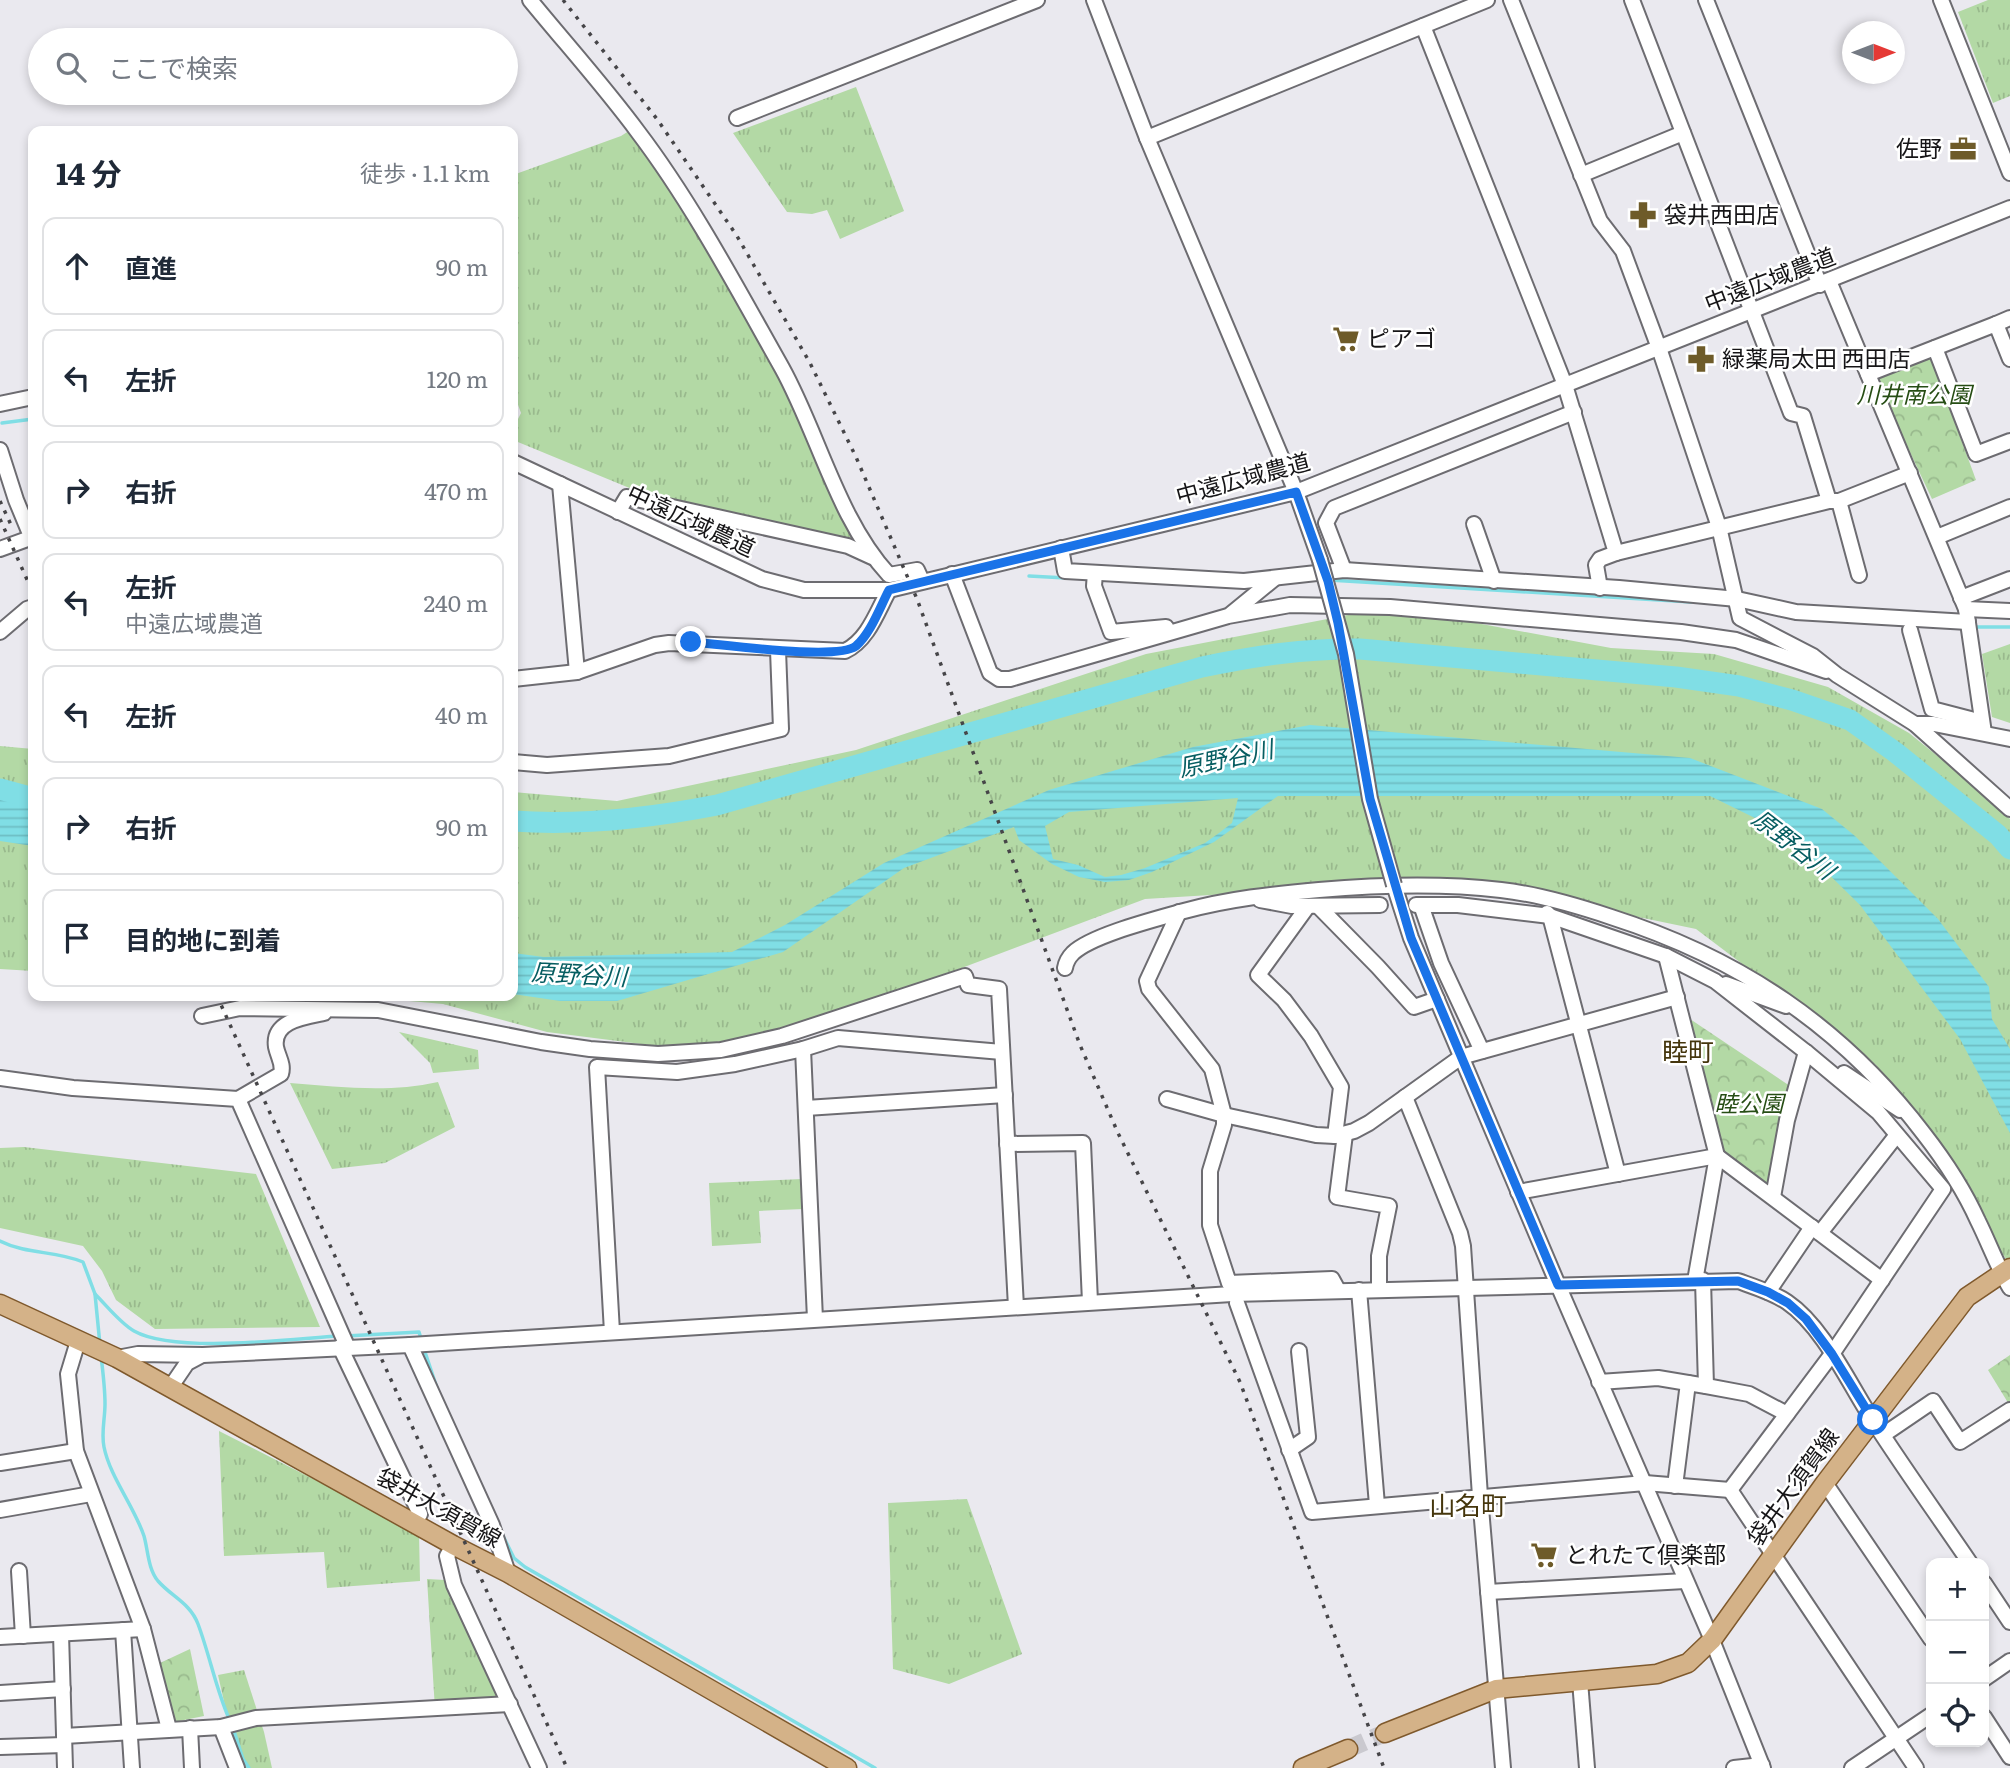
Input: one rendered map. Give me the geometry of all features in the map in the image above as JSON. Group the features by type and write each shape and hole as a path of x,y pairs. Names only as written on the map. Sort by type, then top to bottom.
{"main road":[{"name":"袋井大須賀線","path":"1385,1732 1496,1689 1657,1674 1688,1663 1712,1640 1825,1483 1966,1297 2007,1276"},
{"name":"袋井大須賀線","path":"0,1304 117,1358 508,1573 847,1768"},
{"path":"1304,1768 1348,1749"}],"street":[{"path":"530,0 639,133 714,249 784,372 872,557 889,575 918,570 922,581"},
{"path":"737,118 1037,0"},
{"path":"1094,0 1147,138 1296,492 1321,560 1346,654 1370,799 1411,938 1599,1382 1712,1640 1763,1767 1734,1768"},
{"path":"1147,138 1487,0"},
{"path":"1511,0 1600,221 1623,251 1659,348 1719,527 1740,618 1813,656 1837,675 1915,724 2010,809"},
{"path":"1632,0 1791,413 1803,416 1859,575"},
{"path":"1706,0 1824,283 1868,374 1965,609 1983,727"},
{"path":"1941,0 2010,173"},
{"path":"1423,26 1566,385 1616,553"},
{"path":"1581,175 1683,134"},
{"name":"中遠広域農道","path":"518,464 762,579 786,587 826,592 889,590 1296,492 2010,208"},
{"path":"1868,374 2003,321 2010,359"},
{"path":"1935,348 1976,454 2010,441"},
{"path":"0,404 28,398"},
{"path":"1344,570 1326,523 1334,508 1574,412"},
{"path":"0,450 28,528"},
{"path":"1600,588 1597,565 1600,559 1616,553 1834,501 1910,473"},
{"path":"560,484 577,672"},
{"path":"618,512 627,497 848,546 872,557"},
{"path":"1937,537 2010,507"},
{"path":"1474,524 1494,580"},
{"path":"0,549 28,541"},
{"path":"1061,548 1065,571 1095,573 1244,581 1344,570 1737,599 1796,612 1965,609 2010,611"},
{"path":"952,573 990,673 999,679 1228,616 1290,605 1390,607 1681,632 1736,640 1837,675"},
{"path":"1095,573 1094,586 1111,632 1202,624"},
{"path":"1228,616 1276,577"},
{"path":"1965,609 2010,579"},
{"path":"518,678 577,672 669,643 691,642 778,650 845,652 855,647 863,638 889,590"},
{"path":"0,632 28,609"},
{"path":"1910,630 1931,709 2010,739"},
{"path":"518,762 547,765 670,756 781,729 778,650"},
{"path":"1915,724 1983,727"},
{"path":"1065,968 1067,960 1074,952 1096,940 1179,912 1250,896 1394,885 1455,886 1503,890 1582,907 1672,939 1738,970 1774,991 1806,1015 1868,1071 1911,1118 1956,1180 2007,1276"},
{"path":"1503,890 1539,906 1550,916 1618,1174"},
{"path":"1250,896 1269,903 1313,906 1380,905"},
{"path":"1482,1051 1440,963 1419,905 1458,905 1550,916 1666,956 1715,981 1806,1015"},
{"path":"1313,906 1378,967 1414,1007 1437,999"},
{"path":"1313,906 1258,975 1284,1000 1341,1087 1337,1197 1389,1206 1379,1256 1380,1290"},
{"path":"1179,912 1147,981 1149,989 1212,1069 1224,1125 1210,1171 1210,1225 1229,1283 1332,1279 1338,1290"},
{"path":"1666,956 1717,1156 1699,1281 1706,1386"},
{"path":"202,1016 240,1008 378,1010 590,1049 658,1054 721,1050 782,1037 965,976 968,985 999,989 1016,1307"},
{"path":"1715,981 1878,1112 1943,1189 1832,1354 1730,1490"},
{"path":"1167,1099 1291,1131 1340,1135 1369,1123 1461,1057 1677,997"},
{"path":"0,1078 73,1088 238,1099 281,1074 283,1068 276,1047 276,1034 281,1026 346,1009"},
{"path":"612,1332 597,1067 677,1072 735,1065 838,1038 1002,1052"},
{"path":"803,1049 815,1319"},
{"path":"1806,1052 1849,1076 1911,1118"},
{"path":"1773,1198 1787,1120 1806,1052"},
{"path":"806,1108 1004,1095"},
{"path":"1405,1097 1463,1246 1464,1288 1503,1768"},
{"path":"238,1099 344,1347 420,1514 415,1523"},
{"path":"1768,1292 1816,1230 1896,1136"},
{"path":"1007,1144 1083,1143 1090,1303"},
{"path":"1518,1192 1717,1156 1882,1280"},
{"path":"117,1358 138,1354 203,1355 410,1345 1338,1290 1738,1281 1788,1303 1806,1319 1967,1558"},
{"path":"1359,1290 1377,1505"},
{"path":"1237,1303 1312,1512 1645,1483 1730,1490"},
{"path":"78,1341 68,1374 76,1451 142,1629 169,1729"},
{"path":"410,1345 492,1525 508,1573"},
{"path":"1289,1450 1308,1437 1299,1351"},
{"path":"170,1388 187,1363 203,1355"},
{"path":"1599,1382 1658,1378 1706,1386 1749,1394 1787,1414"},
{"path":"1675,1486 1688,1383"},
{"path":"1883,1436 1933,1401 1960,1443 2010,1410"},
{"path":"0,1463 76,1451"},
{"path":"1825,1483 1926,1632"},
{"path":"1730,1490 1916,1768"},
{"path":"0,1510 91,1494"},
{"path":"453,1545 447,1556 454,1585 539,1768"},
{"path":"19,1571 23,1636"},
{"path":"1488,1592 1685,1581"},
{"path":"1989,1590 2010,1622"},
{"path":"0,1637 142,1629"},
{"path":"123,1630 132,1768"},
{"path":"61,1634 65,1768"},
{"path":"1989,1676 2010,1661"},
{"path":"1580,1681 1587,1768"},
{"path":"0,1693 62,1689"},
{"path":"0,1747 130,1732 221,1727 256,1718 510,1704"},
{"path":"1859,1766 1926,1718"},
{"path":"1989,1725 2010,1757"},
{"path":"221,1727 237,1768"},
{"path":"190,1728 192,1768"}],"green space":[{"path":"1988,0 2010,0 2010,96 1993,103 1958,12"},
{"path":"856,87 904,211 840,239 827,210 812,214 787,212 733,133"},
{"path":"635,127 671,182 814,437 858,545 644,494 518,442 518,419 521,413 518,405 518,173 621,136"},
{"name":"川井南公園","path":"1931,358 1976,480 1932,499 1876,380"},
{"path":"1390,607 1611,648 1714,654 1828,687 1909,733 1992,800 2010,819 2010,1265 1876,1065 1696,929 1461,880 1145,899 845,1012 757,1039 657,1046 547,1032 443,1004 409,1001 518,1001 518,792 617,801 856,750 1146,654"},
{"path":"2010,644 2010,723 1992,717 1982,654"},
{"path":"0,746 28,749 28,971 0,969"},
{"name":"睦公園","path":"1690,1019 1790,1086 1771,1184 1767,1186 1724,1155"},
{"path":"399,1032 478,1050 479,1069 433,1073 430,1063"},
{"path":"438,1082 455,1127 385,1163 332,1169 290,1083 383,1088"},
{"path":"24,1147 256,1174 320,1327 155,1329 116,1300 102,1271 83,1246 0,1228 0,1148"},
{"path":"802,1179 803,1209 759,1211 761,1243 712,1246 709,1183"},
{"path":"2010,1355 2010,1406 1988,1370"},
{"path":"219,1431 419,1533 420,1581 327,1588 324,1552 224,1556"},
{"path":"967,1499 1022,1654 949,1684 893,1669 888,1503"},
{"path":"427,1579 445,1580 501,1705 435,1709"},
{"path":"190,1649 204,1716 174,1722 160,1663"},
{"path":"244,1670 264,1732 272,1768 243,1768 232,1737 218,1675"}],"water":[{"path":"1310,725 1690,758 1822,809 1855,836 1938,919 1989,987 1992,1019 2010,1049 2010,1133 1960,1039 1860,905 1801,847 1759,820 1710,796 1278,796 1214,842 1152,872 1129,880 1105,882 1079,877 1052,864 1019,840 1014,827 904,868 783,952 617,1001 560,1001 518,995 518,954 544,957 732,952 785,925 884,863 1049,790 1193,747","holes":["1238,798 1232,823 1205,843 1145,868 1105,877 1078,865 1053,859 1045,826 1069,812"]},
{"path":"0,794 28,801 28,845 0,841"}],"waterway":[{"path":"2,423 28,420"},
{"path":"1029,576 1066,578"},
{"path":"1329,580 1691,602"},
{"path":"1778,615 1798,619"},
{"path":"1974,627 2010,627"},
{"name":"原野谷川","path":"518,821 615,820 717,805 1202,667 1281,653 1360,649 1676,677 1739,686 1792,700 1850,720 1895,752 1998,835 2010,849"},
{"name":"原野谷川","path":"0,789 28,797"},
{"path":"0,1241 83,1262 95,1294 100,1345"},
{"path":"95,1294 134,1331 176,1342 263,1342 338,1336"},
{"path":"346,1336 419,1332 422,1342"},
{"path":"424,1349 437,1388"},
{"path":"101,1356 105,1398 103,1442 107,1458 140,1525 155,1576 195,1617 230,1721"},
{"path":"500,1530 514,1558 525,1567 875,1768"},
{"path":"233,1728 243,1759 249,1768"}],"tunnel":[{"path":"1348,1749 1385,1733"}],"railway":[{"path":"563,0 657,119 737,236 810,363 856,457 917,599 1080,1045 1118,1133 1240,1382 1384,1768"},
{"path":"0,501 12,527"},
{"path":"0,519 28,582"},
{"path":"219,1001 567,1768"}],"place":[{"name":"佐野","path":"1963,149"},
{"name":"袋井西田店","path":"1643,215"},
{"name":"ピアゴ","path":"1346,339"},
{"name":"緑薬局太田 西田店","path":"1701,359"},
{"name":"とれたて倶楽部","path":"1544,1555"}],"district":[{"name":"睦町","path":"1688,1052"},
{"name":"山名町","path":"1468,1506"}],"route":[{"path":"691,642 778,650 845,652 855,647 863,638 889,590 1296,492 1328,581 1346,654 1370,799 1411,938 1558,1285 1738,1281 1768,1292 1788,1303 1806,1319 1832,1354 1873,1420"}]}
